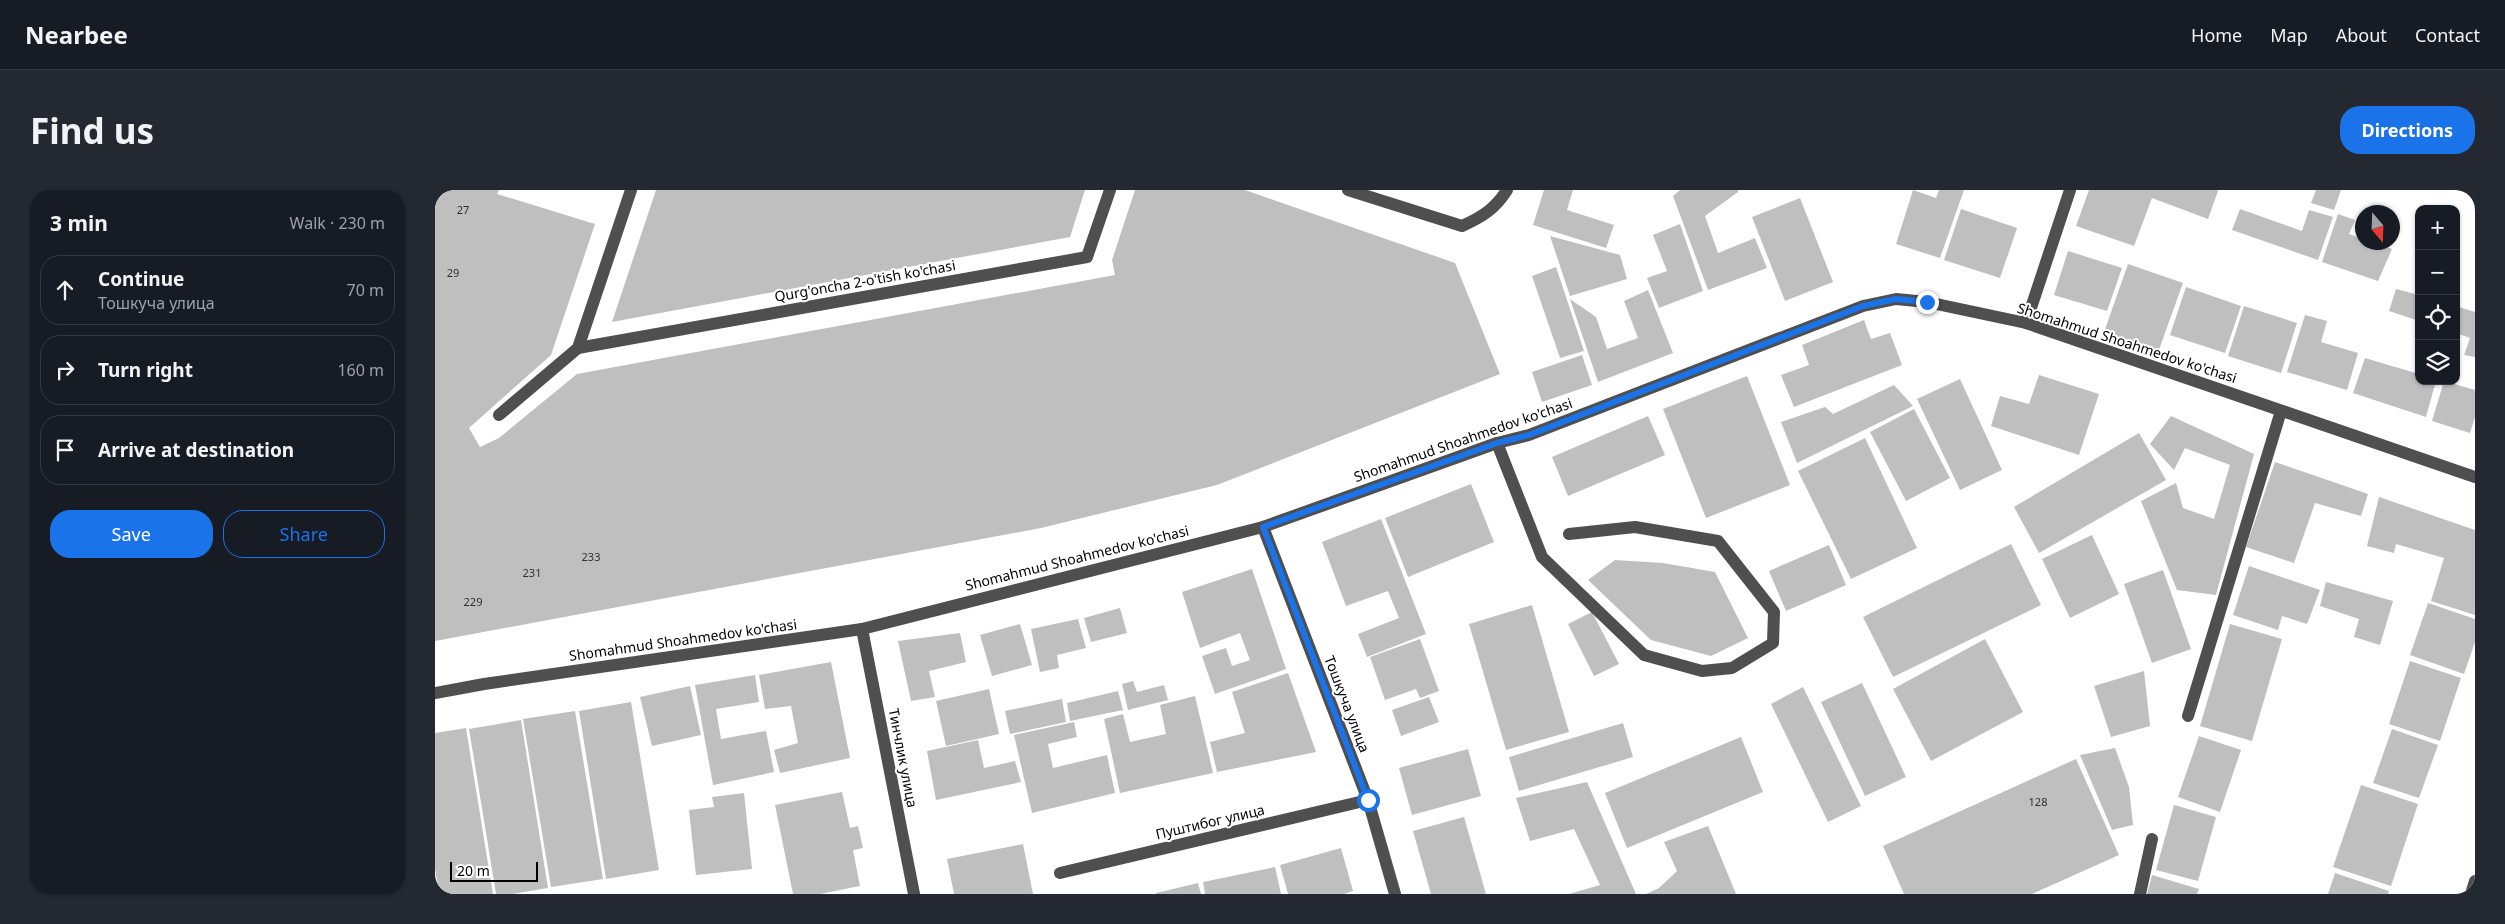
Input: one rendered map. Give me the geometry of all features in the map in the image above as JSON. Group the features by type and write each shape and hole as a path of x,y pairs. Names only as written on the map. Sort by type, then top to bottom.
{"street":[{"path":"499,415 578,348 631,190"},
{"name":"Qurg'oncha 2-o'tish ko'chasi","path":"578,348 1087,256 1110,190"},
{"path":"1348,190 1462,226 1483,217 1499,203 1507,190"},
{"path":"2026,323 2071,190"},
{"name":"Shomahmud Shoahmedov ko'chasi","path":"435,694 493,682 862,629 1263,527 1497,443 1529,435 1863,306 1896,299 1927,302 2026,323 2475,477"},
{"path":"2188,716 2281,411"},
{"path":"1497,443 1542,557 1645,654 1702,671 1717,670 1732,668 1773,643 1774,612 1718,541 1635,527 1569,534"},
{"name":"Тошкуча улица","path":"1263,527 1368,800 1395,894"},
{"name":"Тинчлик улица","path":"862,629 914,894"},
{"name":"Пуштибог улица","path":"1060,873 1368,800"},
{"path":"2139,894 2151,840"},
{"path":"2471,894 2475,882"}],"building":[{"path":"435,190 499,190 497,194 595,224 551,355 469,428 480,447 499,438 577,374 1115,275 1112,260 1135,190 1245,190 1455,263 1500,374 1217,485 1041,528 435,641"},
{"path":"656,190 1085,190 1070,237 612,322"},
{"path":"1544,190 1573,190 1567,210 1614,225 1606,248 1533,225"},
{"path":"1680,190 1738,190 1738,192 1705,216 1718,253 1755,238 1767,268 1708,290 1673,196"},
{"path":"1913,190 1936,198 1939,190 1964,190 1940,258 1896,244"},
{"path":"2089,190 2218,191 2208,219 2152,198 2134,246 2076,226"},
{"path":"2316,190 2341,190 2334,210 2311,203"},
{"path":"1800,198 1833,282 1785,301 1752,217"},
{"path":"1961,209 2017,228 2000,278 1944,260"},
{"path":"2240,209 2302,231 2309,210 2333,217 2318,260 2232,230"},
{"path":"2338,214 2355,220 2349,234 2355,236 2355,250 2392,250 2378,281 2322,262"},
{"path":"1680,224 1703,291 1659,308 1647,278 1667,271 1653,235"},
{"path":"1550,236 1620,255 1627,279 1570,296"},
{"path":"2068,251 2122,268 2107,311 2054,295"},
{"path":"2128,264 2183,283 2156,358 2102,338"},
{"path":"1556,267 1584,351 1560,358 1532,276"},
{"path":"2186,287 2241,306 2225,353 2170,335"},
{"path":"2396,289 2415,294 2415,320 2389,311"},
{"path":"1648,290 1673,353 1598,382 1570,299 1596,317 1607,349 1638,338 1624,301"},
{"path":"2244,306 2297,323 2281,373 2228,356"},
{"path":"2460,307 2475,312 2475,357 2464,355 2470,338 2460,334"},
{"path":"2305,315 2327,321 2321,342 2358,353 2347,390 2287,372"},
{"path":"1864,320 1871,339 1890,333 1902,365 1794,407 1781,375 1809,365 1802,345"},
{"path":"1582,355 1592,385 1542,402 1532,372"},
{"path":"2365,358 2415,373 2415,385 2435,385 2426,417 2353,393"},
{"path":"2039,375 2099,394 2079,455 1991,426 2000,396 2029,404"},
{"path":"1747,376 1790,485 1706,518 1663,409"},
{"path":"1960,379 2002,470 1960,490 1917,399"},
{"path":"1894,385 1913,406 1797,463 1781,422 1825,407 1833,414"},
{"path":"2443,385 2458,385 2475,390 2475,417 2470,433 2432,421"},
{"path":"1914,409 1950,478 1906,501 1870,432"},
{"path":"1648,416 1665,455 1568,496 1552,457"},
{"path":"2171,416 2254,454 2216,595 2177,590 2141,501 2176,483 2183,508 2214,519 2230,465 2185,448 2174,470 2150,444"},
{"path":"2139,433 2166,480 2039,553 2014,507"},
{"path":"1865,438 1917,548 1851,579 1798,471"},
{"path":"2275,462 2368,494 2361,516 2315,503 2294,563 2246,547"},
{"path":"1471,484 1494,542 1408,577 1385,518"},
{"path":"2379,497 2475,530 2475,615 2431,601 2444,558 2396,544 2394,553 2367,546"},
{"path":"1381,519 1426,634 1367,657 1358,634 1399,618 1388,591 1346,606 1322,542"},
{"path":"2092,535 2119,594 2070,618 2042,559"},
{"path":"2011,544 2041,605 1893,677 1863,617"},
{"path":"1829,545 1846,585 1786,611 1769,571"},
{"path":"1615,560 1663,563 1715,572 1748,638 1711,656 1651,640 1588,580"},
{"path":"2249,566 2320,590 2307,624 2282,616 2278,630 2233,615"},
{"path":"1252,569 1286,669 1215,694 1202,656 1226,648 1232,666 1250,660 1240,633 1200,648 1182,592"},
{"path":"2163,570 2191,649 2152,663 2124,584"},
{"path":"2326,582 2393,601 2380,645 2354,637 2359,619 2320,606"},
{"path":"2428,603 2475,619 2475,642 2464,674 2410,655"},
{"path":"1532,605 1569,732 1506,750 1469,624"},
{"path":"1120,608 1127,633 1091,642 1084,618"},
{"path":"1592,612 1619,664 1594,676 1568,624"},
{"path":"1078,619 1086,648 1057,655 1059,668 1040,672 1031,629"},
{"path":"1020,624 1032,665 992,676 980,635"},
{"path":"2230,624 2282,639 2252,741 2200,726"},
{"path":"960,633 966,662 929,671 935,697 911,701 898,641"},
{"path":"1420,639 1439,691 1420,698 1416,689 1385,700 1370,657"},
{"path":"1985,639 2023,712 1931,761 1893,689"},
{"path":"2410,661 2461,678 2440,741 2389,724"},
{"path":"831,662 850,758 780,773 774,750 798,743 791,706 765,709 759,675"},
{"path":"2144,671 2150,726 2111,737 2094,686"},
{"path":"1288,673 1316,752 1217,772 1210,742 1245,733 1232,692"},
{"path":"755,675 759,702 716,709 721,739 766,731 774,772 713,785 695,685"},
{"path":"1133,681 1137,692 1164,685 1168,700 1128,710 1122,684"},
{"path":"1862,683 1906,777 1865,796 1821,702"},
{"path":"690,686 701,735 652,746 640,697"},
{"path":"1803,687 1861,806 1828,822 1771,704"},
{"path":"989,689 999,734 946,746 936,701"},
{"path":"1118,691 1123,710 1070,721 1067,703"},
{"path":"1195,696 1213,773 1120,793 1104,719 1123,714 1130,742 1166,734 1160,705"},
{"path":"1429,697 1439,722 1401,736 1392,710"},
{"path":"1062,699 1066,722 1010,734 1005,711"},
{"path":"631,702 659,870 606,879 579,711"},
{"path":"575,711 603,879 551,887 523,719"},
{"path":"521,720 548,888 513,894 496,894 469,729"},
{"path":"1074,722 1077,737 1048,744 1053,768 1107,755 1115,793 1032,813 1014,735"},
{"path":"1623,723 1633,757 1519,791 1509,757"},
{"path":"466,728 493,894 439,894 435,868 435,733"},
{"path":"2392,729 2438,745 2419,798 2373,783"},
{"path":"2199,736 2241,750 2220,812 2178,797"},
{"path":"1741,737 1763,792 1627,848 1605,793"},
{"path":"978,740 984,768 1015,761 1021,782 936,800 927,751"},
{"path":"2115,748 2129,787 2133,825 2112,830 2080,755"},
{"path":"1468,749 1481,796 1412,815 1399,768"},
{"path":"2076,759 2119,855 2032,894 1904,894 1883,846"},
{"path":"1587,782 1636,894 1569,894 1600,885 1574,829 1530,841 1516,798"},
{"path":"2361,785 2418,804 2391,886 2333,867"},
{"path":"842,792 850,828 858,826 863,848 853,850 860,886 820,894 793,894 775,805"},
{"path":"744,793 752,869 696,875 689,810 714,807 712,797"},
{"path":"2174,805 2216,817 2198,881 2156,870"},
{"path":"1464,817 1486,894 1431,894 1413,831"},
{"path":"1708,826 1736,894 1646,894 1659,888 1677,871 1664,842"},
{"path":"1023,844 1033,894 954,894 947,859"},
{"path":"1341,848 1353,891 1344,894 1288,894 1280,865"},
{"path":"1275,867 1281,894 1205,894 1203,882"},
{"path":"2335,873 2389,891 2388,894 2328,894"},
{"path":"2152,875 2199,889 2197,894 2147,894"},
{"path":"1198,883 1201,894 1156,894 1156,893"}],"route":[{"path":"1368,800 1263,527 1497,443 1529,435 1863,306 1896,299 1927,302"}]}
